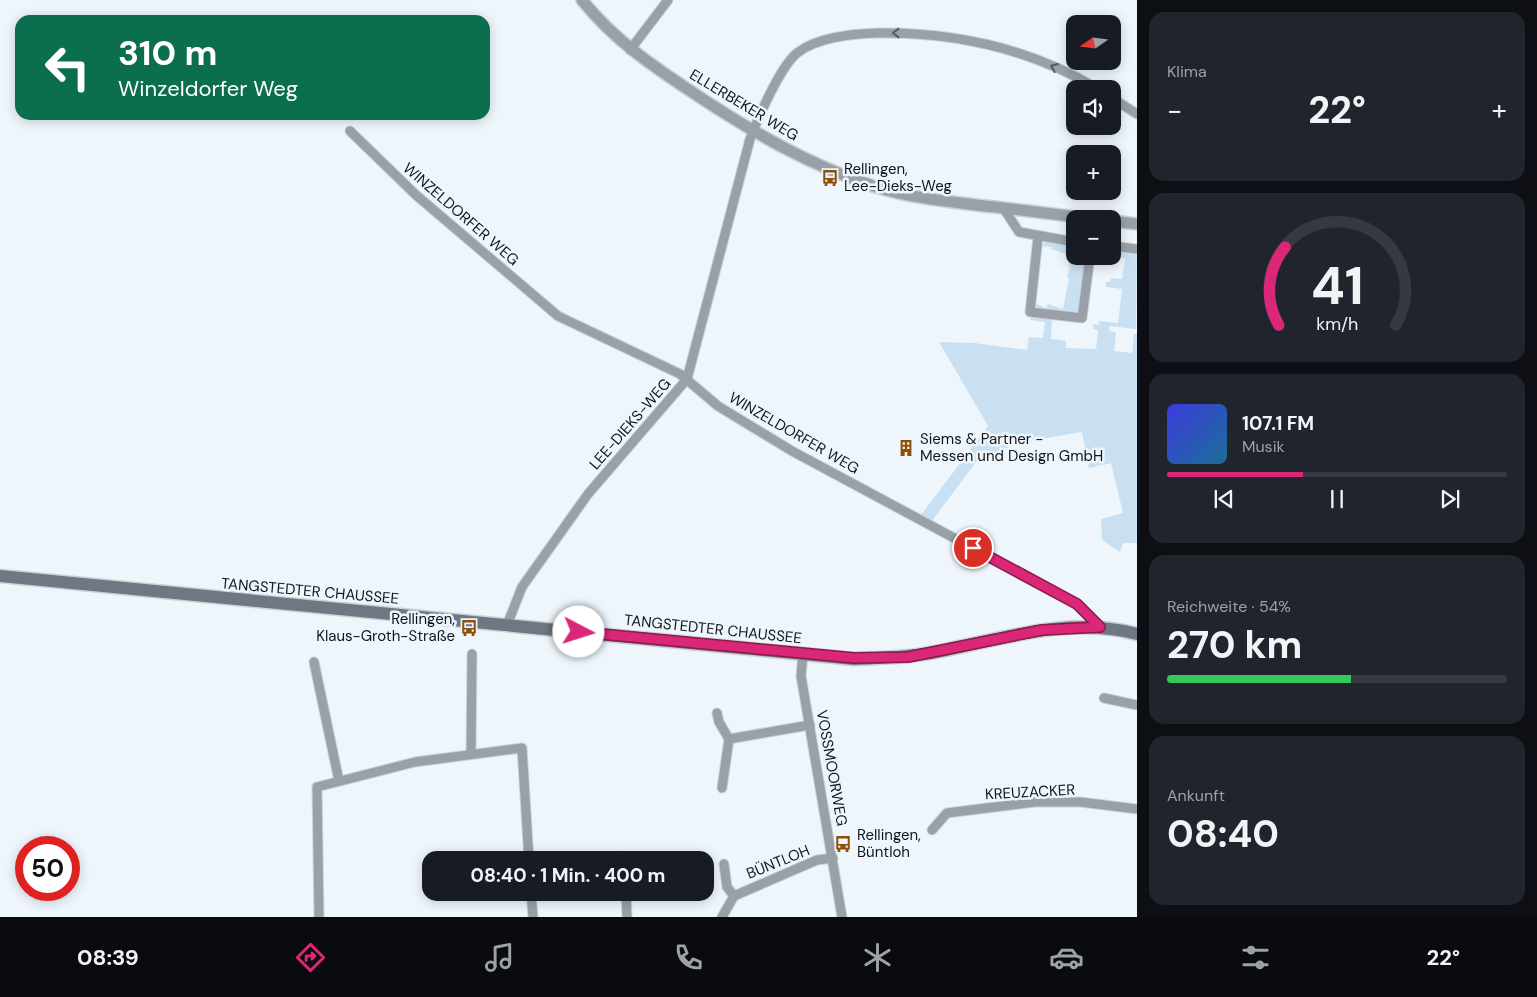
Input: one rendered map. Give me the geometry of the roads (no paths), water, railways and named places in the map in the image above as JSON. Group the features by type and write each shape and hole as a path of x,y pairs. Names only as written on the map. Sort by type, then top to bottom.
{"main road":[{"name":"TANGSTEDTER CHAUSSEE","path":"0,576 854,658 908,657 1042,630 1100,627 1137,634"}],"street":[{"name":"ELLERBEKER WEG","path":"582,0 598,19 630,50 753,132 800,157 877,187 925,198 1066,216"},
{"path":"630,50 668,0"},
{"name":"LEE-DIEKS-WEG","path":"507,626 522,587 588,494 687,379 753,132 782,74 796,54 812,44 853,34 929,34 997,46 1045,63 1080,80"},
{"path":"1121,104 1137,114"},
{"name":"WINZELDORFER WEG","path":"350,131 416,195 558,316 687,379 718,406 792,451 1077,604 1100,627"},
{"path":"1004,209 1018,232 1066,241"},
{"path":"1121,222 1137,224"},
{"path":"1038,237 1030,312 1082,318 1089,265"},
{"path":"1121,247 1137,249"},
{"path":"471,753 472,654"},
{"name":"VOSSMOORWEG","path":"803,654 801,676 842,917"},
{"path":"314,662 339,781"},
{"path":"1104,698 1137,705"},
{"path":"717,714 718,722 729,740 722,788"},
{"path":"729,740 810,725"},
{"path":"319,917 317,786 415,762 471,753 522,748 528,851"},
{"name":"KREUZACKER","path":"932,830 947,813 1035,802 1080,802 1137,810"},
{"name":"BÜNTLOH","path":"722,917 734,896 817,860 833,858"},
{"name":"BÜNTLOH","path":"724,864 727,887 734,896"},
{"path":"532,901 533,917"},
{"path":"626,901 627,917"}],"place":[{"name":"Rellingen, Lee-Dieks-Weg","path":"830,178"},
{"name":"Siems & Partner - Messen und Design GmbH","path":"906,448"},
{"name":"Rellingen, Klaus-Groth-Straße","path":"469,628"},
{"name":"Rellingen, Büntloh","path":"843,844"}]}
